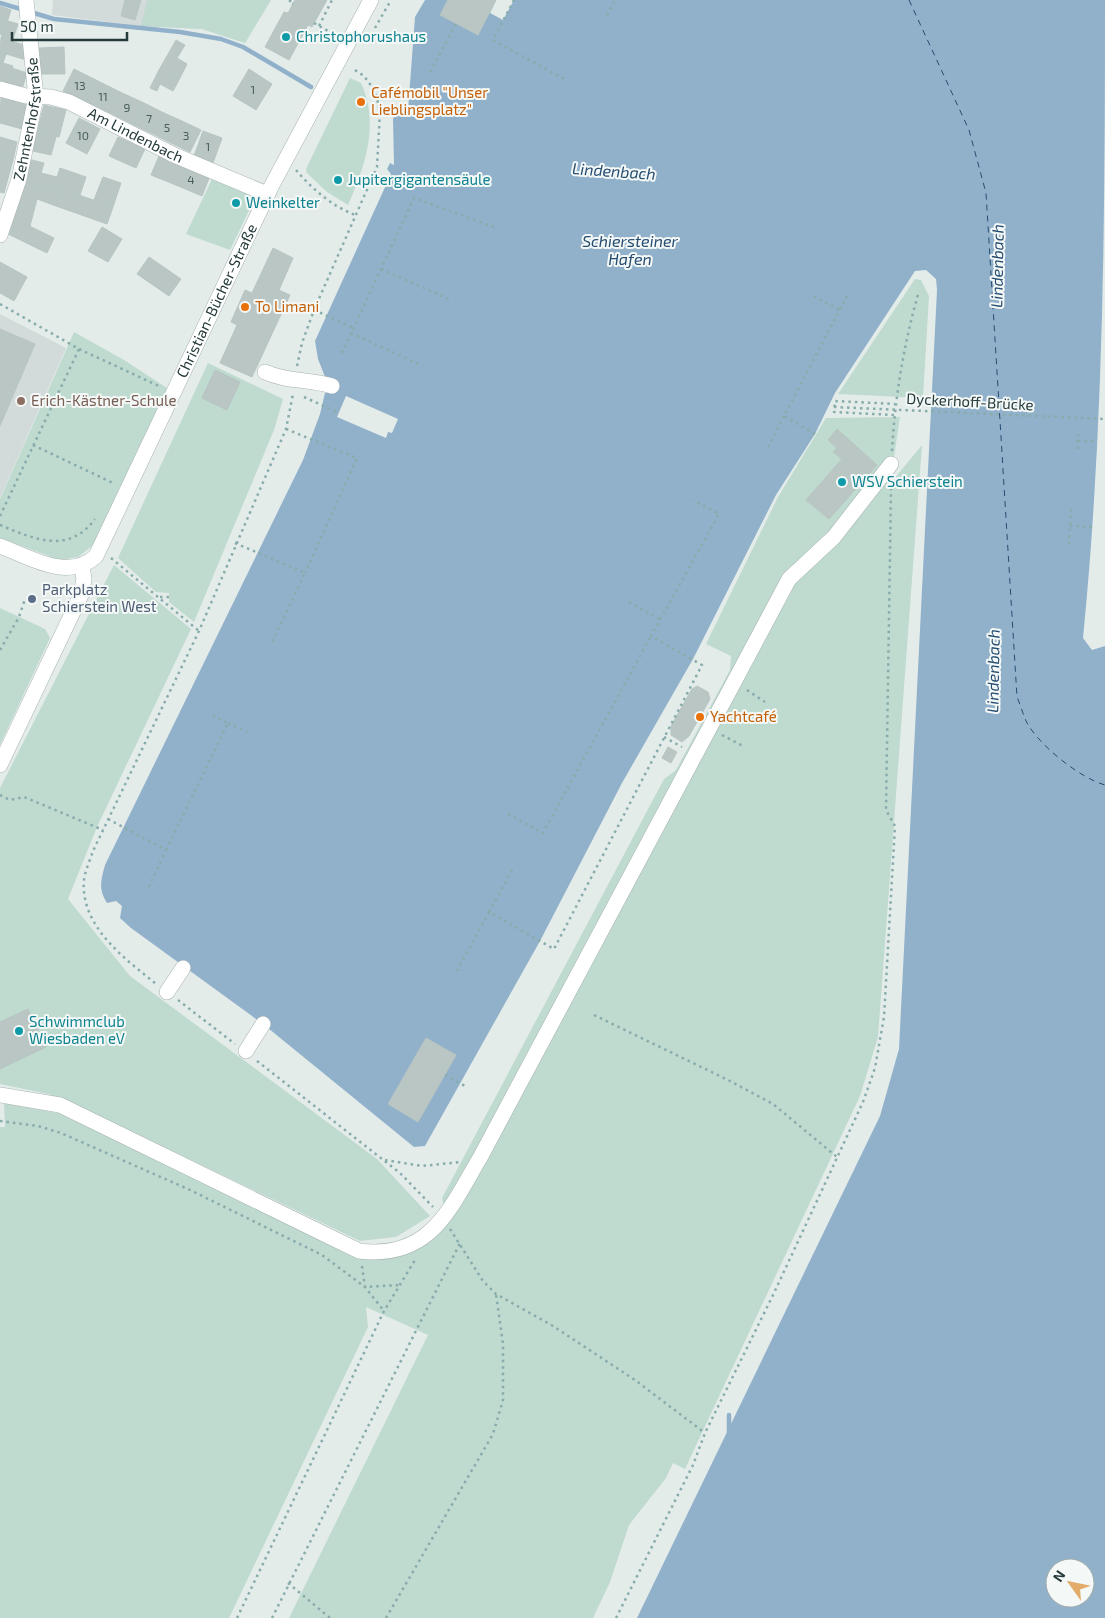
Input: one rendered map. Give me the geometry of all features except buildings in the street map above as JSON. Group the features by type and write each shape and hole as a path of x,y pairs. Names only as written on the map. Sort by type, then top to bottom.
{"street":[{"name":"Christian-Bücher-Straße","path":"82,566 96,556 100,549 173,393 263,192 286,156 370,0"},
{"name":"Zehntenhofstraße","path":"0,235 19,179 36,97 26,8"},
{"name":"Am Lindenbach","path":"0,89 36,97 51,97 69,102 166,152 263,192"},
{"path":"265,372 294,386 321,382 332,386"},
{"path":"0,1095 60,1105 359,1251 387,1252 401,1249 424,1238 443,1219 481,1156 789,579 834,537 891,464"},
{"path":"0,546 56,567 73,569 82,566 84,579 81,594 0,765"},
{"path":"167,992 183,968"},
{"path":"246,1051 263,1024"}],"path":[{"path":"291,0 289,2 292,4"},
{"path":"318,26 332,0"},
{"path":"514,0 493,40 568,81"},
{"path":"607,15 614,0"},
{"path":"314,23 348,42"},
{"path":"430,72 456,24"},
{"path":"100,930 85,903 84,879 93,851 199,631 235,543 286,429 302,343 314,310 377,167 380,111 375,91 364,76 352,68"},
{"path":"286,156 303,178 322,196 341,210 355,215"},
{"path":"342,353 414,198 494,227"},
{"path":"381,268 450,300"},
{"path":"616,1618 692,1465 705,1433 837,1158 875,1068 884,1017 895,826 886,810 891,464 895,404 908,330 919,291"},
{"path":"814,296 840,310"},
{"path":"768,447 847,296"},
{"path":"0,304 79,348 173,393"},
{"path":"314,310 354,328"},
{"path":"351,333 421,365"},
{"path":"0,516 79,348"},
{"path":"294,386 339,413"},
{"path":"894,415 834,412 834,407 835,401 895,404"},
{"name":"Dyckerhoff-Brücke","path":"834,407 1105,419"},
{"path":"784,416 815,434"},
{"path":"271,644 357,458 286,429"},
{"path":"1078,434 1078,449"},
{"path":"1078,441 1095,441"},
{"path":"33,445 113,483"},
{"path":"508,814 543,833 719,514 692,500"},
{"path":"1069,544 1070,506"},
{"path":"0,525 46,541 65,540 82,533"},
{"path":"1070,526 1094,527"},
{"path":"235,543 305,573"},
{"path":"111,558 199,631"},
{"path":"158,597 170,597"},
{"path":"0,650 19,617 25,599"},
{"path":"630,602 661,620"},
{"path":"489,912 554,949 702,665 652,636"},
{"path":"755,694 756,698 765,702"},
{"path":"213,716 247,732"},
{"path":"148,889 228,723"},
{"path":"664,737 696,756"},
{"path":"732,740 743,746"},
{"path":"0,795 10,800 24,797 103,830"},
{"path":"108,819 166,850"},
{"path":"457,971 514,867"},
{"path":"594,1015 773,1104 837,1158"},
{"path":"445,1075 467,1087"},
{"path":"0,1121 38,1126 61,1133 188,1189 322,1255 365,1287 384,1311"},
{"path":"481,1156 442,1165 422,1166 383,1159 415,1187 443,1219 483,1281 496,1294 553,1326 635,1380 705,1433"},
{"path":"272,1618 460,1243"},
{"path":"359,1251 365,1287"},
{"path":"238,1618 384,1311 417,1257"},
{"path":"365,1287 399,1285"},
{"path":"386,1618 493,1434 503,1400 503,1344 496,1294"},
{"path":"288,1583 330,1618"}],"shaded area":[{"path":"53,0 271,0 245,43 202,29 141,26 52,15"},
{"name":"Erich-Kästner-Schule","path":"0,314 66,348 0,498"}],"green space":[{"path":"147,0 271,0 245,43 202,29 141,26"},
{"path":"350,78 361,83 367,98 370,130 365,161 348,205 327,192 307,173 306,169"},
{"path":"213,177 257,194 230,250 186,234"},
{"path":"915,279 921,280 929,296 923,398 838,394"},
{"path":"74,332 124,360 170,390 98,538 91,547 78,557 60,560 0,538 0,499"},
{"path":"208,363 283,399 274,430 194,622 169,602 169,593 156,592 118,558"},
{"path":"900,417 894,457 878,475 889,485 922,445 878,1037 860,1096 685,1469 673,1463 666,1478 629,1525 610,1582 593,1618 289,1618 428,1335 366,1307 368,1327 229,1618 0,1618 0,1127 5,1127 4,1103 63,1114 381,1257 447,1219 442,1198 664,779 676,770 730,670 731,656 706,644 778,497 826,418"},
{"path":"114,565 191,629 97,827 68,899 130,976 377,1159 430,1216 396,1237 360,1241 70,1102 48,1094 0,1084 0,788"},
{"path":"0,608 45,629 50,638 0,745"}],"water":[{"name":"Schiersteiner Hafen","path":"425,0 1105,0 1102,320 1095,479 1083,638 1092,650 1105,646 1105,1618 637,1618 880,1116 899,1049 937,290 936,279 926,270 915,271 835,393 815,434 776,495 693,659 622,783 540,941 425,1146 414,1147 263,1024 131,928 120,918 122,906 116,901 107,903 104,898 101,884 105,865 303,460 320,414 325,393 331,392 318,359 315,341 391,174 387,169 390,163 394,165 393,118 408,110 415,17"}],"pier":[{"path":"496,0 514,0 503,20 490,13"},
{"path":"346,396 398,419 392,433 388,432 386,438 337,417"}],"waterway":[{"name":"Lindenbach","path":"0,3 54,19 180,32 221,39 243,47 311,87"},
{"path":"729,1415 729,1433"}],"ferry route":[{"path":"909,0 969,130 986,193 1017,697 1027,723 1041,741 1084,776 1105,785"}],"place":[{"name":"Christophorushaus","path":"286,37"},
{"name":"Cafémobil \"Unser Lieblingsplatz\"","path":"361,102"},
{"name":"Jupitergigantensäule","path":"338,180"},
{"name":"Weinkelter","path":"236,203"},
{"name":"To Limani","path":"245,307"},
{"name":"Erich-Kästner-Schule","path":"21,401"},
{"name":"WSV Schierstein","path":"842,482"},
{"name":"Parkplatz Schierstein West","path":"32,599"},
{"name":"Yachtcafé","path":"700,717"},
{"name":"Schwimmclub Wiesbaden eV","path":"19,1031"}]}
